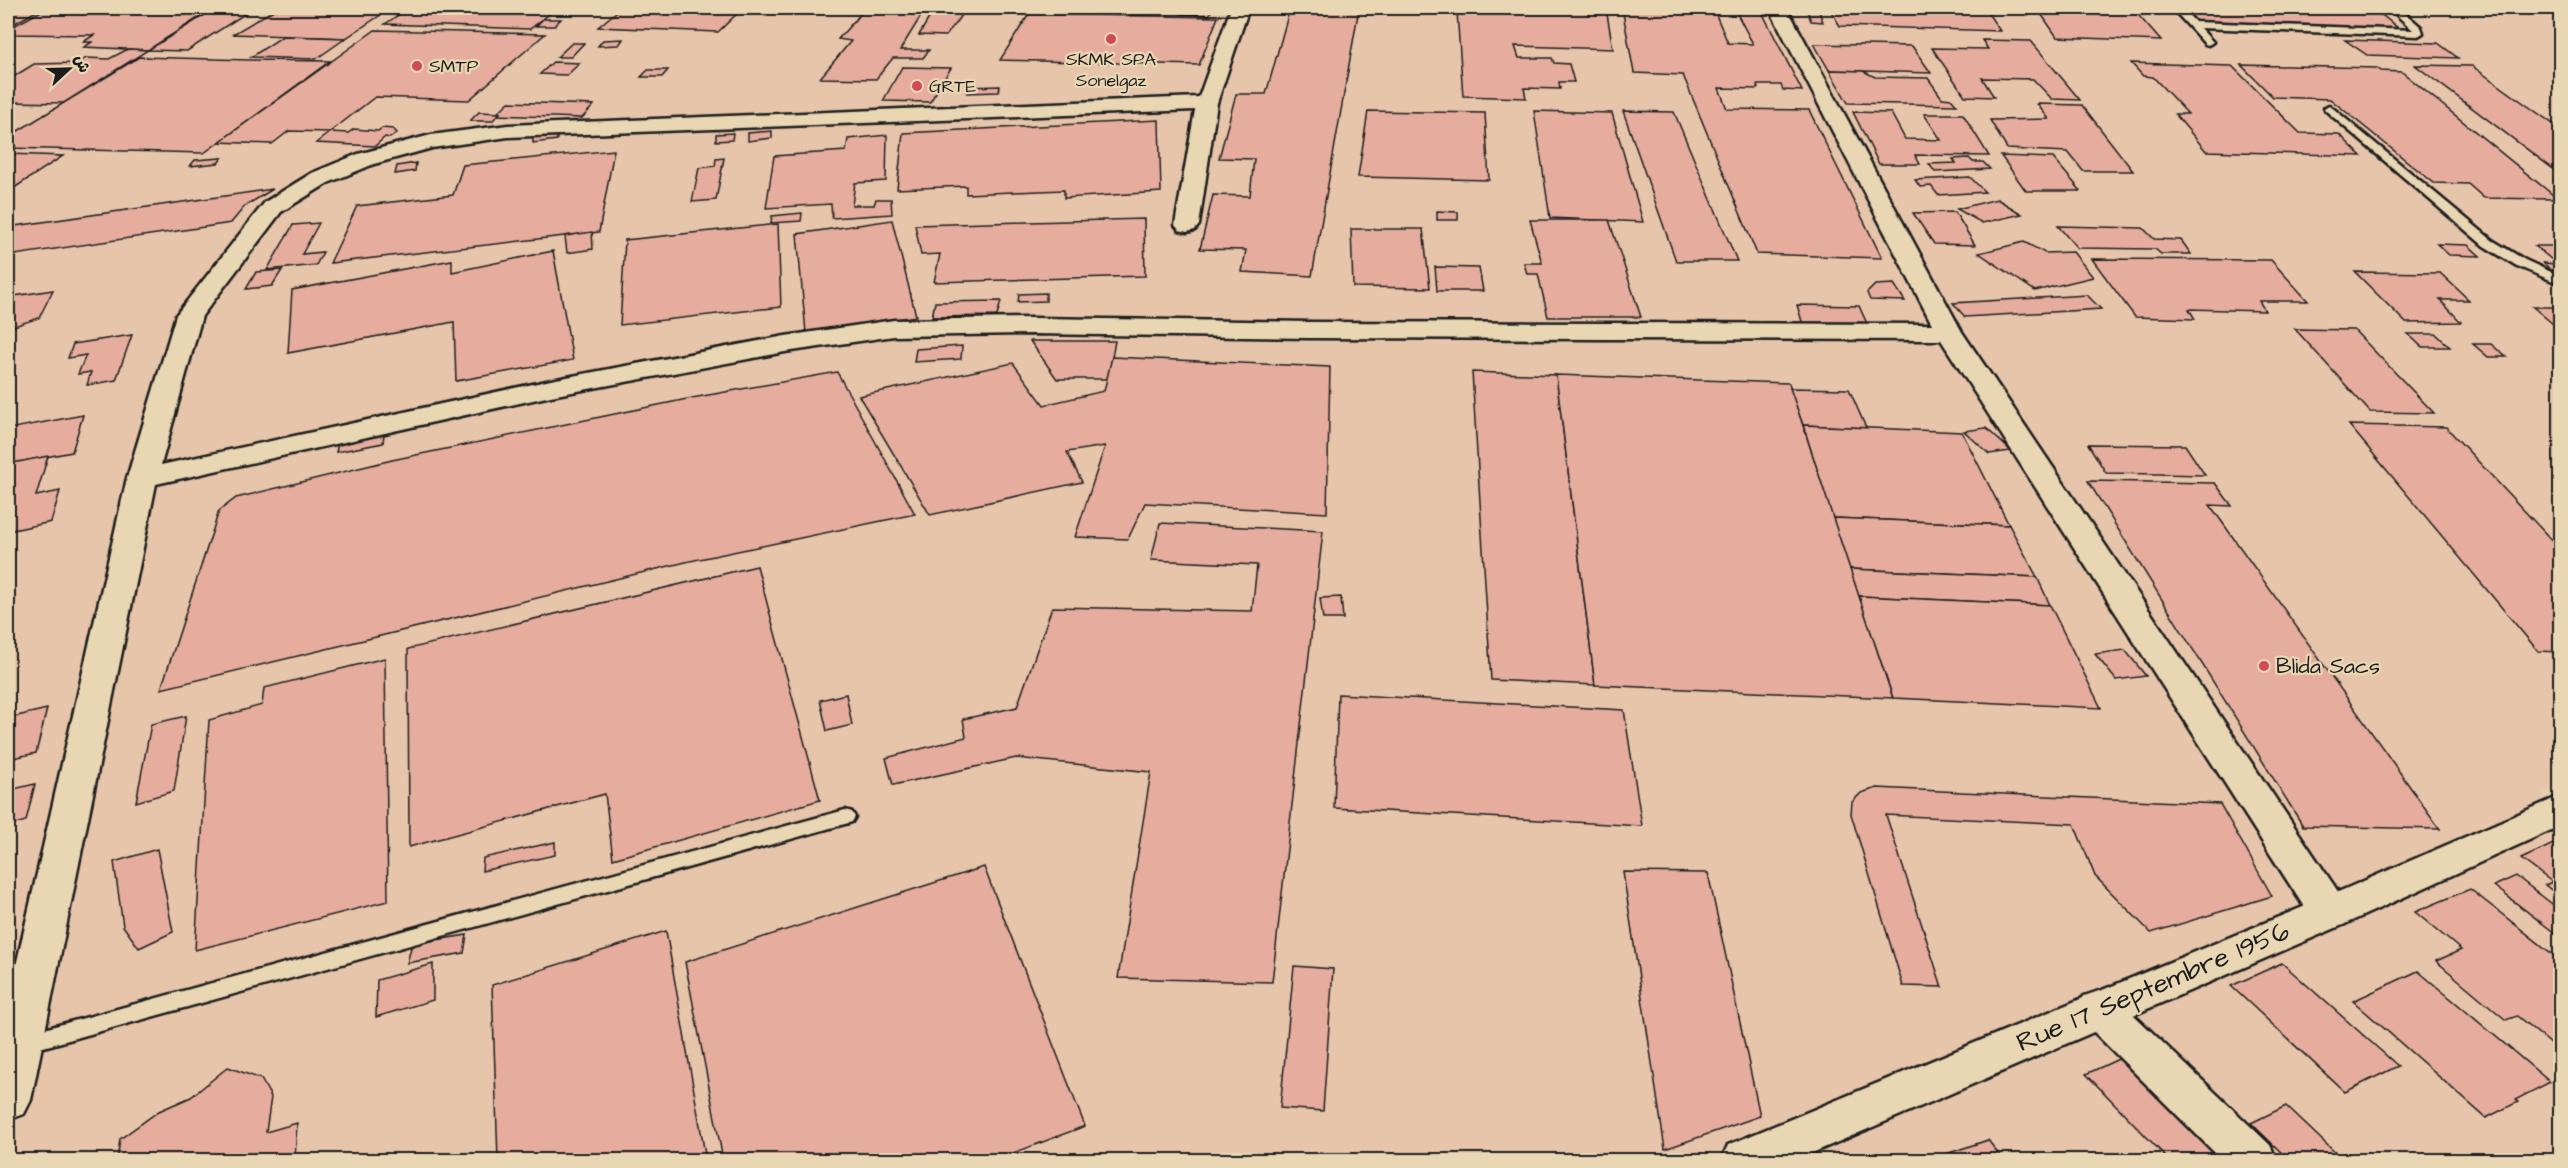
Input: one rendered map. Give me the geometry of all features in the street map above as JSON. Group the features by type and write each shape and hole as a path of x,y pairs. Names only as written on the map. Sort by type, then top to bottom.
{"street":[{"path":"1187,225 1207,103 1240,8"},
{"path":"1778,8 1949,332 2330,913"},
{"path":"8,1100 142,478 189,315 273,207 320,178 366,159 431,142 508,131 1207,103"},
{"path":"142,478 551,388 785,344 894,328 1949,332"},
{"name":"Rue 17 Septembre 1956","path":"1745,1161 2330,913 2560,810"},
{"path":"2099,1009 2253,1161"}],"lane":[{"path":"2177,8 2195,25 2208,42"},
{"path":"2195,25 2418,33 2418,29 2394,8"},
{"path":"2330,108 2488,243 2521,263 2560,280"},
{"path":"21,1044 845,817"}],"shaded area":[{"path":"8,8 2560,8 2560,786 2542,795 2560,808 2560,1160 8,1160"}],"building":[{"path":"8,8 42,8 8,27"},
{"path":"47,8 214,8 148,50 84,47 92,42 83,42 94,35 8,34 8,29"},
{"path":"216,8 254,8 187,51 148,50"},
{"path":"277,8 391,8 346,38 233,34"},
{"path":"409,8 557,8 530,29 385,24"},
{"path":"621,8 743,8 718,32 598,27"},
{"path":"866,8 926,8 900,50 929,50 923,58 893,58 876,79 820,78 851,41 838,39"},
{"path":"1183,8 1211,8 1210,15 1181,14"},
{"path":"1290,8 1359,8 1312,276 1242,272 1246,250 1200,249 1213,195 1250,196 1254,159 1219,158 1236,94 1266,94"},
{"path":"1442,8 1606,8 1613,49 1515,46 1519,58 1552,58 1554,63 1569,64 1574,82 1559,82 1560,89 1524,88 1526,98 1463,96 1457,12 1442,11"},
{"path":"1622,8 1663,8 1663,10 1685,11 1683,8 1713,8 1728,43 1753,44 1734,8 1760,8 1802,91 1783,90 1781,85 1757,85 1758,89 1719,88 1727,109 1809,110 1882,258 1757,254 1683,75 1634,73"},
{"path":"1806,8 1818,8 1823,22 1811,21"},
{"path":"1829,8 1986,10 2000,31 1840,26"},
{"path":"2037,8 2132,8 2161,41 2057,37"},
{"path":"2182,8 2373,8 2403,32 2196,24"},
{"path":"932,13 962,14 946,36 919,35"},
{"name":"SKMK SPA Sonelgaz","path":"1029,14 1218,17 1199,65 1000,60"},
{"path":"543,19 561,19 554,26 536,26"},
{"name":"SMTP","path":"375,30 545,34 469,100 375,97 330,132 289,131 272,144 219,142"},
{"path":"283,36 346,38 316,59 251,57"},
{"path":"623,39 619,45 598,46 603,40"},
{"path":"1982,40 2031,41 2080,100 2052,99 2033,79 1982,78 1994,97 1965,96 1932,48 1988,49"},
{"path":"2345,40 2438,43 2458,58 2367,55"},
{"path":"572,43 584,43 571,57 557,57"},
{"path":"1814,44 1912,46 1931,73 1829,70"},
{"path":"128,49 148,50 64,103 8,102 8,80 34,64 78,63 86,58 109,59"},
{"path":"139,57 330,61 204,153 8,148 8,137"},
{"path":"553,62 580,63 567,75 540,74"},
{"path":"2131,63 2232,66 2300,133 2339,134 2361,156 2206,151 2175,114 2188,114 2153,77 2143,76"},
{"path":"2241,65 2377,68 2381,71 2402,72 2558,199 2484,198 2468,184 2434,183 2330,99 2273,97"},
{"path":"2415,65 2472,66 2560,129 2560,174"},
{"path":"902,67 951,68 930,102 883,101"},
{"path":"648,70 668,70 662,77 641,77"},
{"path":"1829,70 1863,71 1875,77 1928,78 1942,98 1952,99 1957,105 1848,103"},
{"path":"1000,86 999,92 967,93 968,87"},
{"path":"509,102 594,105 582,118 495,115"},
{"path":"2037,104 2082,105 2133,171 2083,171 2068,152 2007,149 1990,120 2049,119"},
{"path":"1368,111 1485,113 1489,180 1358,177"},
{"path":"1534,111 1612,113 1643,222 1550,218"},
{"path":"1623,111 1674,112 1737,261 1676,261"},
{"path":"479,112 500,113 492,121 470,121"},
{"path":"1853,112 1891,113 1905,139 1941,140 1924,114 1963,114 1989,156 1915,155 1920,164 1879,164"},
{"path":"1159,120 1161,192 1064,198 1064,190 966,194 966,186 897,189 903,133"},
{"path":"382,128 393,129 397,133 390,138 385,137 375,146 316,143 330,132 348,133 354,129 378,131"},
{"path":"772,131 772,138 748,141 748,133"},
{"path":"557,132 557,140 533,143 533,135"},
{"path":"733,133 732,140 716,141 716,134"},
{"path":"887,135 886,181 855,183 852,205 874,205 876,199 891,199 892,214 832,218 831,204 766,208 774,156 846,151 848,139"},
{"path":"614,150 599,232 330,263 357,206 453,195 463,165"},
{"path":"8,154 63,156 8,192"},
{"path":"2001,156 2053,158 2081,191 2026,191"},
{"path":"222,158 218,163 190,166 195,160"},
{"path":"724,158 716,200 692,202 699,168 715,166 716,159"},
{"path":"1969,158 1973,162 1983,162 1990,169 1935,172 1929,164 1956,163 1953,159"},
{"path":"416,163 415,171 395,174 397,166"},
{"path":"1970,177 1985,192 1938,195 1931,186 1920,187 1915,180"},
{"path":"273,189 245,206 231,223 8,256 8,227"},
{"path":"1997,199 2022,214 1982,223 1957,209"},
{"path":"1437,211 1458,212 1458,220 1437,220"},
{"path":"1955,212 1975,245 1934,244 1913,213"},
{"path":"802,213 801,221 771,223 772,216"},
{"path":"1144,219 1145,276 934,282 940,254 921,255 915,225"},
{"path":"892,220 916,316 806,333 797,234"},
{"path":"1530,220 1609,220 1641,317 1548,317 1538,274 1527,274 1524,263 1542,263"},
{"path":"319,223 302,254 323,252 316,265 267,270 293,225"},
{"path":"778,224 781,307 620,325 625,240"},
{"path":"2058,226 2143,228 2154,239 2181,240 2191,254 2161,254 2155,249 2077,248"},
{"path":"1351,229 1423,229 1430,288 1353,287"},
{"path":"592,232 593,249 567,253 565,236"},
{"path":"2024,242 2045,253 2073,252 2093,277 2035,291 1979,253"},
{"path":"2437,244 2468,245 2480,256 2449,255"},
{"path":"2535,246 2560,246 2560,278 2543,263 2557,264"},
{"path":"553,251 573,360 456,381 454,322 288,353 292,290 452,260 452,272"},
{"path":"2092,259 2271,260 2308,301 2259,301 2265,311 2189,309 2195,319 2135,317"},
{"path":"1435,267 1479,268 1483,291 1437,291"},
{"path":"282,270 272,286 246,289 256,272"},
{"path":"2355,272 2440,273 2469,300 2440,300 2461,322 2406,323"},
{"path":"1894,284 1905,301 1870,300 1867,293 1875,285"},
{"path":"53,290 39,318 8,328 8,297"},
{"path":"1046,293 1046,301 1018,302 1019,294"},
{"path":"2087,295 2101,309 1965,317 1953,303"},
{"path":"1001,301 997,316 932,317 935,302"},
{"path":"1797,305 1859,306 1869,328 1804,328"},
{"path":"2533,307 2555,307 2560,311 2560,330"},
{"path":"2295,329 2354,330 2434,413 2370,412"},
{"path":"2408,334 2436,334 2450,347 2422,347"},
{"path":"132,335 116,380 87,385 91,372 78,374 86,355 68,358 73,344"},
{"path":"1030,341 1115,341 1108,379 1057,379"},
{"path":"2473,344 2491,344 2506,357 2488,357"},
{"path":"962,346 961,359 914,362 916,349"},
{"path":"1112,357 1330,367 1327,513 1145,503 1128,539 1075,537 1105,446 1067,452 1082,482 930,515 859,396 1013,363 1044,405 1104,391"},
{"path":"837,372 915,514 690,561 161,689 219,511 236,498 392,460 692,398"},
{"path":"1472,372 1556,375 1595,685 1491,680"},
{"path":"1556,375 1789,383 1893,698 1595,685"},
{"path":"1790,388 1849,389 1866,428 1803,425"},
{"path":"83,415 72,452 8,464 8,429"},
{"path":"1803,425 1962,432 2009,525 1833,518"},
{"path":"2349,425 2446,427 2560,549 2560,652 2538,651"},
{"path":"1986,428 2011,451 1989,454 1964,431"},
{"path":"384,434 383,443 336,452 338,443"},
{"path":"2088,444 2185,445 2205,475 2106,473"},
{"path":"48,456 36,496 60,491 51,522 8,531 8,464"},
{"name":"Blida Sacs","path":"2088,481 2215,483 2232,506 2210,505 2440,829 2303,826"},
{"path":"1833,518 2009,525 2037,577 1850,569"},
{"path":"1160,523 1323,531 1272,982 1118,978 1151,772 1016,758 893,785 886,758 966,737 963,719 1017,707 1052,607 1252,611 1257,565 1151,560"},
{"path":"757,566 820,800 613,859 605,794 409,847 408,649"},
{"path":"1850,569 2037,577 2050,605 1859,596"},
{"path":"1859,596 2050,605 2101,708 1893,698"},
{"path":"1341,597 1343,619 1323,619 1320,598"},
{"path":"2125,650 2146,676 2116,680 2095,654"},
{"path":"385,658 388,901 195,950 209,720 262,705 264,688"},
{"path":"846,694 852,725 827,731 820,700"},
{"path":"1338,694 1624,710 1642,826 1334,808"},
{"path":"47,709 36,753 8,759 8,734 13,717"},
{"path":"186,716 174,791 136,802 151,724"},
{"path":"8,784 14,789 35,784 26,821 8,826"},
{"path":"1877,788 2220,804 2272,896 2151,933 2095,876 2074,824 1886,815 1942,987 1903,986 1851,814 1852,802 1861,793"},
{"path":"2560,841 2560,897 2545,885 2552,882 2521,859"},
{"path":"555,842 555,855 482,871 483,858"},
{"path":"157,849 173,932 139,948 123,926 114,862"},
{"path":"984,867 1085,1126 995,1160 723,1160 685,962"},
{"path":"1623,872 1708,873 1760,1116 1665,1149"},
{"path":"2516,876 2560,910 2560,937 2494,886"},
{"path":"2470,889 2560,960 2560,1045 2556,1048 2517,1016 2506,1020 2436,961 2461,950 2415,912"},
{"path":"666,931 706,1160 498,1160 492,985"},
{"path":"467,935 464,953 407,963 412,944"},
{"path":"2282,963 2398,1066 2345,1092 2231,986"},
{"path":"433,964 433,1000 376,1017 377,980"},
{"path":"1294,966 1333,969 1323,1111 1280,1108"},
{"path":"2418,971 2550,1082 2486,1118 2353,1001"},
{"path":"2123,1057 2225,1160 2156,1160 2165,1156 2086,1074"},
{"path":"228,1067 261,1079 271,1097 266,1132 297,1123 295,1160 117,1160 120,1139 159,1111 191,1097"},
{"path":"2286,1106 2343,1160 2289,1160 2251,1123"},
{"path":"1988,1140 2003,1160 1928,1160"}],"place":[{"name":"SKMK SPA Sonelgaz","path":"1111,39"},
{"name":"SMTP","path":"417,66"},
{"name":"GRTE","path":"917,86"},
{"name":"Blida Sacs","path":"2264,666"}]}
